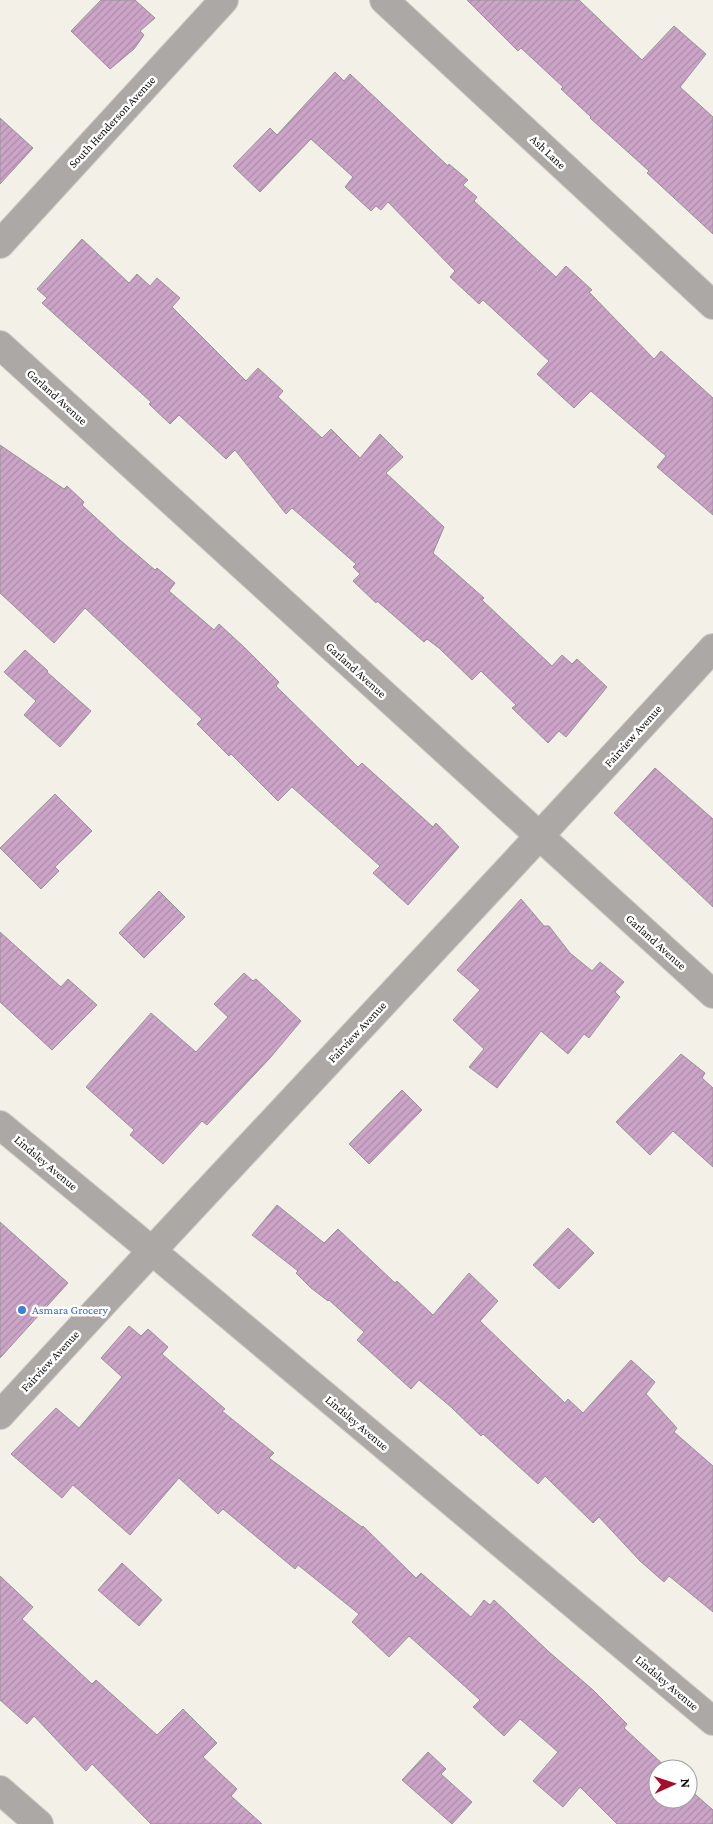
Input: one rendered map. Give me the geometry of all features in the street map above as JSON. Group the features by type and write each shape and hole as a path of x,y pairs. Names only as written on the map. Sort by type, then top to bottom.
{"street":[{"name":"South Henderson Avenue","path":"0,244 224,0"},
{"name":"Ash Lane","path":"384,0 713,305"},
{"name":"Garland Avenue","path":"0,345 713,994"},
{"name":"Fairview Avenue","path":"0,1415 152,1250 540,837 713,648"},
{"name":"Lindsley Avenue","path":"0,1125 152,1250 713,1721"},
{"path":"0,1790 39,1824"}],"building":[{"path":"101,0 135,0 155,18 140,31 144,35 134,49 110,69 71,31"},
{"path":"467,0 579,0 642,60 674,26 706,54 680,87 713,117 713,234 647,173 649,171 590,118 561,89 563,87 521,48 518,51"},
{"path":"335,72 344,81 350,74 448,166 449,164 468,180 463,185 477,197 474,201 556,277 566,266 592,290 589,292 654,359 661,351 713,398 713,515 657,467 666,456 591,391 574,408 537,374 549,361 483,300 479,304 450,277 455,271 388,202 381,210 376,206 371,211 345,187 353,177 311,139 260,192 233,166 270,128 277,135"},
{"path":"0,118 33,148 0,184"},
{"path":"82,239 129,283 137,274 150,286 157,278 180,298 172,307 246,381 258,368 283,391 278,397 322,438 331,429 360,458 380,434 403,457 386,473 444,527 433,553 484,598 482,600 552,666 562,655 572,664 577,659 607,687 566,737 559,731 548,743 512,708 516,705 481,671 472,680 439,648 427,639 424,642 377,601 376,603 353,581 360,574 353,567 356,564 292,508 286,514 235,450 226,459 179,415 170,424 149,404 151,402 42,303 47,298 37,289"},
{"path":"0,445 64,489 67,486 84,502 82,505 120,540 155,570 157,568 175,583 169,591 214,630 219,624 245,648 279,682 276,686 358,767 362,763 433,827 436,823 459,847 408,905 373,873 380,866 292,787 278,801 231,754 229,756 197,724 202,719 85,608 54,643 0,593"},
{"path":"25,650 91,711 60,747 24,715 36,701 4,672"},
{"path":"655,768 713,819 713,907 614,813"},
{"path":"55,794 92,831 55,867 59,871 41,889 0,848"},
{"path":"159,891 185,917 144,958 119,933"},
{"path":"521,899 544,926 549,926 570,953 592,971 600,962 624,982 615,992 620,997 589,1038 584,1034 568,1054 541,1031 497,1088 469,1067 484,1049 453,1020 480,990 457,970"},
{"path":"0,932 61,987 68,979 97,1005 52,1050 0,1002"},
{"path":"244,973 253,981 256,979 301,1021 270,1058 207,1125 202,1121 163,1164 130,1135 134,1130 86,1087 151,1013 196,1052 228,1017 214,1004"},
{"path":"681,1054 705,1073 702,1078 713,1088 713,1167 673,1131 650,1155 616,1122"},
{"path":"402,1090 422,1110 369,1164 349,1144"},
{"path":"277,1205 324,1243 338,1229 395,1283 397,1281 433,1315 469,1273 498,1301 480,1321 565,1403 568,1399 583,1413 631,1360 655,1382 646,1394 677,1428 674,1432 713,1466 713,1612 669,1576 664,1582 640,1561 599,1517 593,1523 545,1476 538,1484 419,1380 411,1389 357,1340 364,1332 329,1300 311,1288 296,1273 298,1271 252,1235"},
{"name":"Asmara Grocery","path":"0,1222 68,1283 0,1358"},
{"path":"568,1228 594,1253 559,1289 533,1265"},
{"path":"129,1326 141,1336 148,1329 168,1347 162,1354 225,1409 222,1411 274,1453 269,1458 363,1526 416,1578 421,1573 471,1617 484,1600 490,1605 494,1600 593,1690 627,1724 624,1728 657,1759 648,1759 648,1809 698,1809 698,1797 713,1810 713,1824 617,1824 580,1787 563,1807 533,1781 558,1752 520,1719 504,1736 473,1707 480,1700 409,1636 389,1657 352,1622 359,1614 298,1565 295,1569 223,1509 218,1514 179,1478 130,1535 73,1485 62,1498 11,1454 56,1408 79,1428 122,1377 101,1358"},
{"path":"122,1563 162,1600 139,1626 98,1590"},
{"path":"0,1576 33,1607 22,1619 92,1684 96,1680 157,1735 183,1709 217,1743 203,1757 237,1789 231,1796 262,1824 151,1824 92,1764 86,1771 34,1716 27,1724 0,1700"},
{"path":"428,1752 446,1769 441,1774 472,1802 452,1824 402,1780"}],"place":[{"name":"Asmara Grocery","path":"22,1310"}]}
